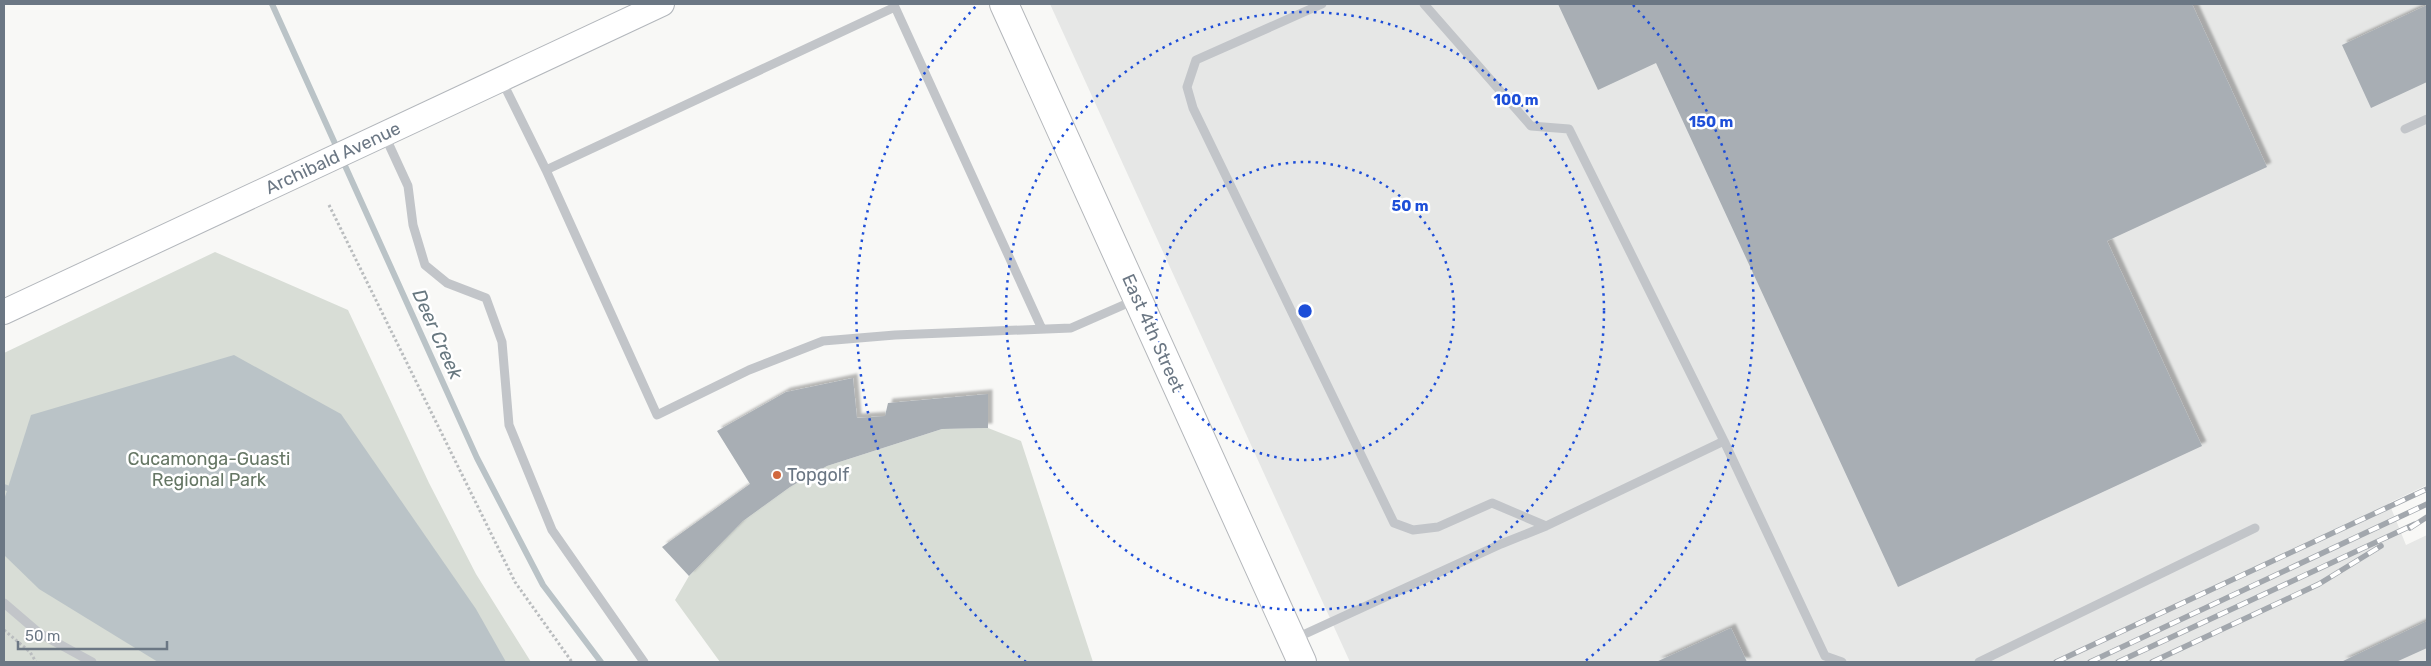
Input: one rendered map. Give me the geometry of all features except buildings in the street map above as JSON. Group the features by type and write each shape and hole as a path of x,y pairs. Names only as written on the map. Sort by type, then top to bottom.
{"main road":[{"name":"East 4th Street","path":"1004,4 1297,651"},
{"name":"Archibald Avenue","path":"4,312 655,5"}],"lane":[{"path":"1322,4 1196,60 1186,87 1191,101 1394,523 1413,530 1438,527 1492,503 1546,526"},
{"path":"1424,4 1531,126 1570,129 1724,441 1826,656 1842,662"},
{"path":"546,170 895,7 1042,328"},
{"path":"501,79 546,170 657,414 749,370 824,341 895,335 1071,328 1137,299"},
{"path":"2405,129 2427,119"},
{"path":"384,134 408,186 412,225 425,265 447,283 486,298 502,342 509,425 552,530 644,662"},
{"path":"1297,651 1501,544 1546,526 1724,441"},
{"path":"1979,662 2255,528"},
{"path":"4,604 39,633 92,662"}],"path":[{"path":"329,205 515,582 572,662"},
{"path":"4,630 30,652 36,662"}],"shaded area":[{"path":"1050,4 2427,4 2427,485 2389,503 2406,545 2427,535 2427,662 1350,662"},
{"name":"Cucamonga-Guasti Regional Park","path":"234,355 341,414 476,609 506,662 158,662 39,589 4,555 4,500 31,415"}],"green space":[{"name":"Cucamonga-Guasti Regional Park","path":"215,252 348,310 429,483 476,574 531,662 4,662 4,353"},
{"path":"988,428 1021,441 1093,662 720,662 675,600 689,576 743,521 790,487 827,466 942,429"}],"waterway":[{"name":"Deer Creek","path":"272,4 477,458 543,585 601,662"}],"railway":[{"path":"2056,662 2427,489"},
{"path":"2090,662 2427,504"},
{"path":"2410,528 2427,517"},
{"path":"2118,662 2415,524"},
{"path":"2152,662 2319,584 2381,546"}],"place":[{"name":"Topgolf","path":"777,475"}]}
